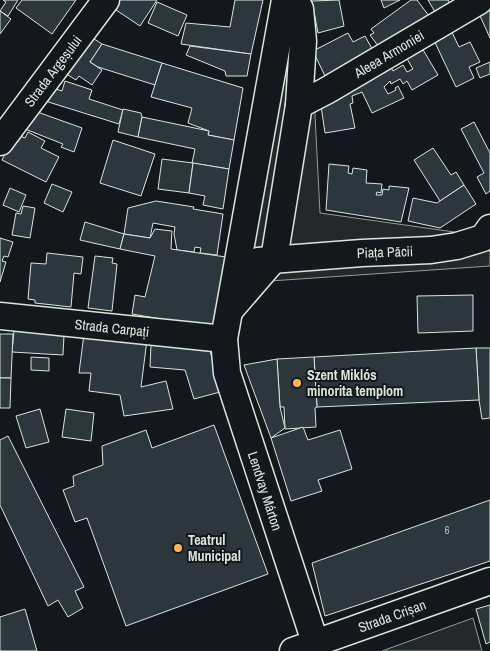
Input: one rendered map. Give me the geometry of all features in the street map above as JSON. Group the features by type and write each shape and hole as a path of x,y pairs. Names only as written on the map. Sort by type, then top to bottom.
{"street":[{"name":"Strada Argeșului","path":"0,142 106,0"},
{"path":"229,311 285,0"},
{"path":"229,311 274,259 299,105 303,41 300,9 296,0"},
{"name":"Aleea Armoniei","path":"299,105 479,1"},
{"path":"277,43 286,39 303,41"},
{"name":"Piața Păcii","path":"240,250 246,257 256,261 431,250 457,246 483,238 490,228"},
{"name":"Lendvay Márton","path":"229,311 224,339 227,374 304,646"},
{"name":"Strada Carpați","path":"0,316 224,339"},
{"name":"Strada Crișan","path":"304,646 490,580"}],"shaded area":[{"path":"269,27 306,34 314,95 320,213 490,237 490,266 226,284"},
{"path":"473,618 482,651 382,651"}],"building":[{"path":"3,0 18,0 8,16 0,11 6,2"},
{"path":"22,0 76,0 52,34 16,8"},
{"path":"114,0 157,0 140,26 110,6"},
{"path":"235,0 263,0 251,54 181,44 186,23 230,27"},
{"path":"339,0 344,26 318,33 312,1"},
{"path":"381,0 400,0 384,8"},
{"path":"411,0 417,0 429,16 381,50 370,35 374,33 371,29"},
{"path":"428,0 448,0 450,4 435,12"},
{"path":"490,1 490,38 476,7"},
{"path":"157,2 187,15 178,36 148,23"},
{"path":"0,11 11,19 0,34"},
{"path":"449,26 459,47 470,42 480,62 469,67 474,78 456,87 431,34"},
{"path":"85,33 102,44 90,62 102,70 92,85 79,76 76,80 60,70"},
{"path":"348,33 353,42 365,36 375,54 330,76 329,74 325,76 313,51"},
{"path":"419,43 438,75 412,90 407,81 403,84 400,79 391,84 390,81 384,87 388,94 396,90 395,88 398,86 404,98 372,113 362,92 352,96 353,103 350,104 355,128 325,133 320,99 387,60 393,71 403,65 407,72 413,69 403,52"},
{"path":"102,44 162,63 155,85 98,67 90,62"},
{"path":"190,46 251,54 247,76 226,76 225,71 186,55"},
{"path":"490,62 490,74 480,78 476,68"},
{"path":"162,63 243,88 234,140 208,135 209,131 188,123 192,108 151,97"},
{"path":"65,81 92,90 89,99 123,110 119,124 42,100 47,86 62,91"},
{"path":"29,109 82,128 74,152 61,147 63,144 20,127"},
{"path":"123,109 141,113 138,137 118,132"},
{"path":"142,117 209,131 208,135 234,140 229,169 192,163 195,149 138,137"},
{"path":"474,122 490,153 490,191 486,194 477,177 484,173 461,129"},
{"path":"28,132 45,141 41,148 59,157 46,182 2,160 15,134 25,138"},
{"path":"113,140 155,154 141,196 100,183"},
{"path":"433,148 451,175 456,172 464,185 440,201 414,160"},
{"path":"162,159 193,163 189,193 158,189"},
{"path":"193,163 229,169 223,209 203,205 205,196 189,193"},
{"path":"329,164 349,166 348,173 352,174 353,168 367,170 366,183 382,184 381,193 377,192 376,195 382,195 383,189 389,190 389,186 409,188 401,222 326,210"},
{"path":"52,184 72,192 63,212 44,203"},
{"path":"464,185 476,204 440,228 408,221 413,198 437,203"},
{"path":"10,188 26,195 19,212 3,205"},
{"path":"156,201 223,214 217,255 200,253 201,248 195,247 194,252 177,250 174,234 175,227 153,223 150,238 124,234 128,208"},
{"path":"23,206 35,208 30,238 12,235 16,213 21,214"},
{"path":"85,222 124,234 120,249 80,240"},
{"path":"155,229 172,231 171,249 226,257 212,328 132,314 135,295 145,297 155,256 120,249 124,234 150,238"},
{"path":"0,238 13,242 8,257 4,256 2,261 6,262 0,282"},
{"path":"47,253 83,257 81,274 74,273 71,307 35,303 35,300 28,299 31,263 46,264"},
{"path":"95,256 113,258 112,263 117,264 112,311 88,308"},
{"path":"473,295 473,331 418,333 417,296"},
{"path":"14,331 64,335 63,355 12,352"},
{"path":"0,334 13,334 11,378 0,378"},
{"path":"84,334 147,340 141,387 166,381 173,409 124,416 120,395 89,391 91,373 79,373"},
{"path":"151,345 210,350 220,392 194,399 185,370 150,367"},
{"path":"476,348 490,348 490,418 482,419"},
{"path":"476,348 479,400 317,407 314,357"},
{"path":"31,357 49,358 49,371 31,370"},
{"name":"Szent Miklós minorita templom","path":"314,357 317,407 315,408 316,427 285,429 284,407 280,407 277,359"},
{"path":"277,359 280,407 285,428 271,438 244,365"},
{"path":"0,378 11,378 10,408 0,408"},
{"path":"40,409 49,442 26,448 16,416"},
{"path":"66,409 94,413 91,441 62,437"},
{"name":"Teatrul Municipal","path":"214,425 268,574 126,626 87,518 75,522 63,490 74,486 73,476 103,465 102,446 146,430 152,448"},
{"path":"303,427 308,440 340,430 352,469 318,480 322,491 291,501 271,438"},
{"path":"8,436 84,587 75,591 83,608 68,617 58,600 48,606 0,505 0,440"},
{"path":"490,500 490,561 325,616 312,563"},
{"path":"490,605 490,642 486,644 476,609"},
{"path":"25,609 37,651 0,651 0,617"}],"place":[{"name":"Szent Miklós minorita templom","path":"297,383"},
{"name":"Teatrul Municipal","path":"178,548"}]}
